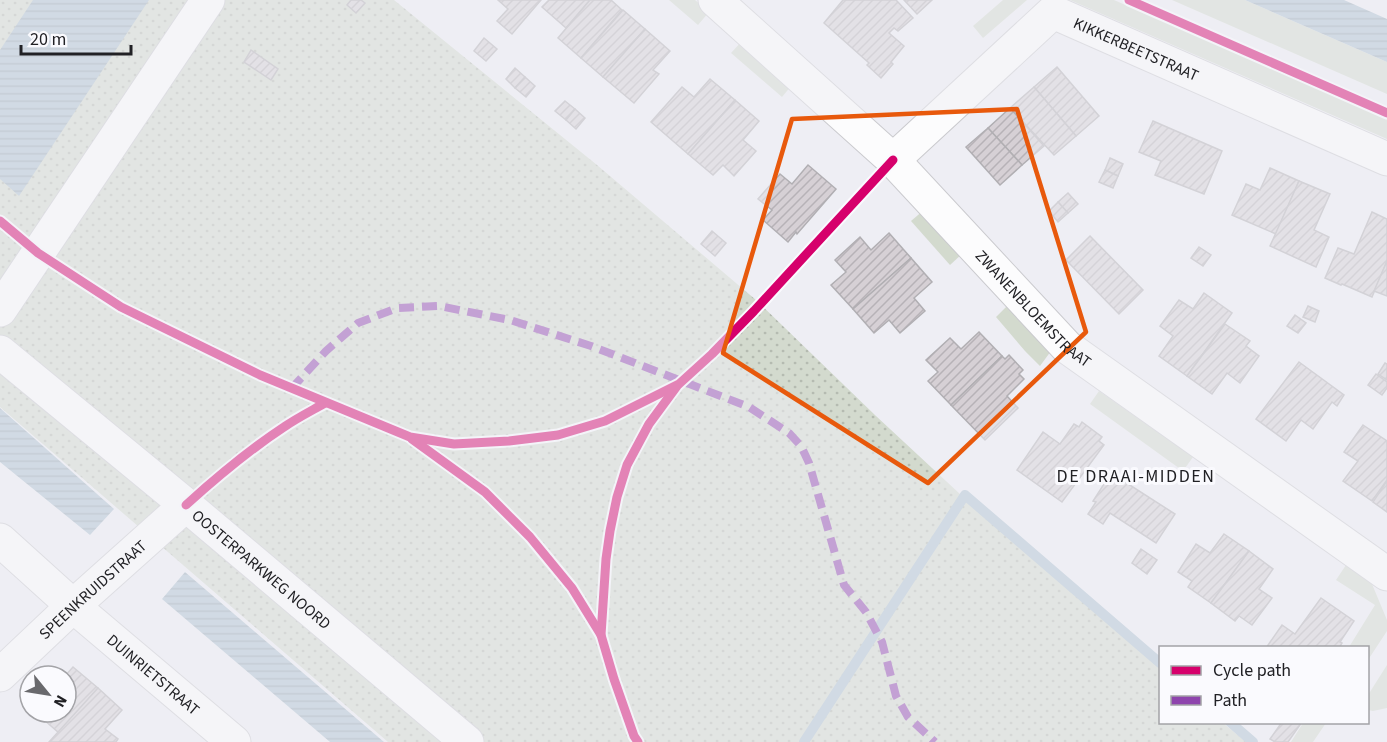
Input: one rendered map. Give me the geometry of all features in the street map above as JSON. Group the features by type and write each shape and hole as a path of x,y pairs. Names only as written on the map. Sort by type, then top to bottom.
{"street":[{"path":"0,310 208,0"},
{"name":"ZWANENBLOEMSTRAAT","path":"715,0 893,160 1067,347 1387,574"},
{"name":"KIKKERBEETSTRAAT","path":"893,160 1053,12 1387,159"},
{"name":"OOSTERPARKWEG NOORD","path":"0,352 467,742"},
{"name":"SPEENKRUIDSTRAAT","path":"0,675 186,505"},
{"name":"DUINRIETSTRAAT","path":"0,540 73,606 234,742"}],"highlighted area":[{"path":"1017,109 1086,332 928,483 723,353 792,119"}],"shaded area":[{"path":"0,0 394,0 597,165 756,300 960,494 1159,667 1159,724 1224,724 1246,742 388,742 0,407"},
{"path":"669,0 695,0 709,12 698,25"},
{"path":"1003,0 1027,0 983,38 973,26"},
{"path":"1070,0 1114,0 1387,119 1387,139"},
{"path":"1172,0 1245,0 1387,62 1387,94"},
{"path":"742,41 792,85 782,97 731,53"},
{"path":"924,210 963,253 950,265 911,221"},
{"path":"1008,305 1023,324 1051,351 1040,366 996,317"},
{"path":"1099,391 1193,457 1183,471 1090,404"},
{"path":"1346,565 1372,584 1387,620 1387,631 1369,658 1369,646 1350,646 1375,605 1336,580"},
{"path":"1387,665 1387,708 1369,710 1369,693"},
{"path":"1302,724 1325,724 1313,742 1291,742"}],"water":[{"path":"33,0 149,0 19,196 0,179 0,50"},
{"path":"1245,0 1344,0 1387,19 1387,62"},
{"path":"0,408 114,509 90,535 0,462"},
{"path":"185,572 384,742 330,742 162,599"}],"building":[{"path":"351,0 361,0 365,3 356,13 347,5"},
{"path":"498,0 541,0 512,34 497,21 508,9"},
{"path":"549,0 590,0 566,28 542,7"},
{"path":"590,0 611,0 622,10 581,58 558,38"},
{"path":"843,0 896,0 913,18 898,31 894,28 889,33 904,46 881,78 867,65 869,63 824,23"},
{"path":"904,0 932,0 917,14"},
{"path":"623,10 645,29 603,77 581,58"},
{"path":"645,29 670,51 653,70 659,74 634,103 603,77"},
{"path":"484,38 497,49 486,61 474,51"},
{"path":"251,50 278,69 271,80 244,62"},
{"path":"1057,67 1099,116 1076,136 1034,87"},
{"path":"515,68 525,77 515,88 506,79"},
{"path":"525,77 535,86 526,97 515,88"},
{"path":"710,79 735,100 688,154 651,122 682,87 694,97"},
{"path":"1034,87 1076,136 1054,155 1010,108"},
{"path":"735,100 759,121 743,140 756,151 734,176 723,165 713,175 688,154"},
{"path":"565,101 575,109 566,120 555,111"},
{"path":"1010,108 1044,146 1022,165 988,128"},
{"path":"575,109 585,118 576,129 566,120"},
{"path":"1153,121 1222,151 1204,194 1155,175 1161,161 1139,152"},
{"path":"988,128 1022,165 1000,185 966,147"},
{"path":"1110,158 1123,164 1118,176 1105,170"},
{"path":"808,165 836,189 788,242 763,220 772,210 758,199 780,174 792,184"},
{"path":"1270,168 1299,181 1276,234 1232,215 1246,184 1260,190"},
{"path":"1105,170 1118,176 1113,188 1099,182"},
{"path":"1299,181 1330,194 1314,230 1329,237 1316,267 1270,246"},
{"path":"1068,193 1078,204 1068,213 1058,202"},
{"path":"1058,202 1068,213 1058,222 1049,211"},
{"path":"1372,212 1387,219 1387,261 1372,297 1325,278 1338,248 1354,254"},
{"path":"712,231 726,243 715,256 701,244"},
{"path":"889,233 911,258 853,309 831,285 846,272 835,260 860,237 871,250"},
{"path":"1090,236 1143,290 1119,314 1066,260"},
{"path":"1199,247 1211,255 1203,266 1191,258"},
{"path":"911,258 932,282 914,298 925,311 900,333 889,320 874,333 853,309"},
{"path":"1387,261 1387,296 1374,291"},
{"path":"1204,293 1232,313 1187,376 1159,356 1173,336 1160,326 1179,300 1193,309"},
{"path":"1308,306 1319,311 1315,322 1303,317"},
{"path":"1295,315 1306,323 1298,333 1287,326"},
{"path":"1225,324 1250,341 1246,346 1259,356 1240,383 1227,373 1212,394 1187,376"},
{"path":"979,332 1002,356 951,405 928,381 938,372 926,360 950,338 961,349"},
{"path":"1009,355 1023,370 1019,374 1024,379 1007,396 1018,408 985,440 951,405 1002,356 1005,359"},
{"path":"1299,362 1344,395 1337,406 1332,402 1313,429 1301,420 1286,441 1256,419"},
{"path":"1385,363 1387,364 1387,380 1378,374"},
{"path":"1376,374 1387,382 1387,388 1382,395 1368,385"},
{"path":"1082,422 1102,437 1099,441 1104,445 1062,502 1017,470 1043,432 1060,444 1074,424 1079,427"},
{"path":"1363,425 1387,441 1387,480 1372,501 1343,481 1358,461 1344,452"},
{"path":"1111,473 1175,514 1156,543 1110,513 1103,524 1088,514 1096,502 1093,501"},
{"path":"1387,481 1387,512 1373,502"},
{"path":"1224,534 1249,551 1211,603 1188,587 1192,581 1178,572 1196,544 1210,553"},
{"path":"1141,549 1157,560 1147,574 1132,563"},
{"path":"1249,551 1273,569 1259,589 1272,598 1252,625 1239,616 1235,621 1211,603"},
{"path":"1321,598 1354,621 1340,642 1342,643 1340,646 1267,646 1282,625 1295,634"},
{"path":"78,671 98,688 78,711"},
{"path":"98,688 122,710 105,729 118,739 116,742 49,742 65,724 78,724 78,710"},
{"path":"49,724 67,724 59,733"},
{"path":"1281,724 1301,724 1288,742 1275,742 1270,739"}],"waterway":[{"path":"804,742 965,495 1159,662"},
{"path":"1232,724 1253,742"}],"marked path":[{"path":"291,389 326,351 358,323 397,308 439,306 510,320 591,346 749,407 789,433 801,446 809,463 844,585 866,612 882,642 896,696 908,717 935,742"}],"cycle path":[{"path":"1129,0 1387,113"},
{"path":"0,221 38,253 121,307 260,375 410,437 454,444 509,441 558,435 605,421 679,384 754,311 893,160"},
{"path":"638,742 614,679 601,635 606,559 617,497 627,465 649,424 677,386"},
{"path":"186,505 258,445 325,403"},
{"path":"412,439 485,492 530,537 572,588 601,635"}],"district":[{"name":"DE DRAAI-MIDDEN","path":"1136,476"}]}
